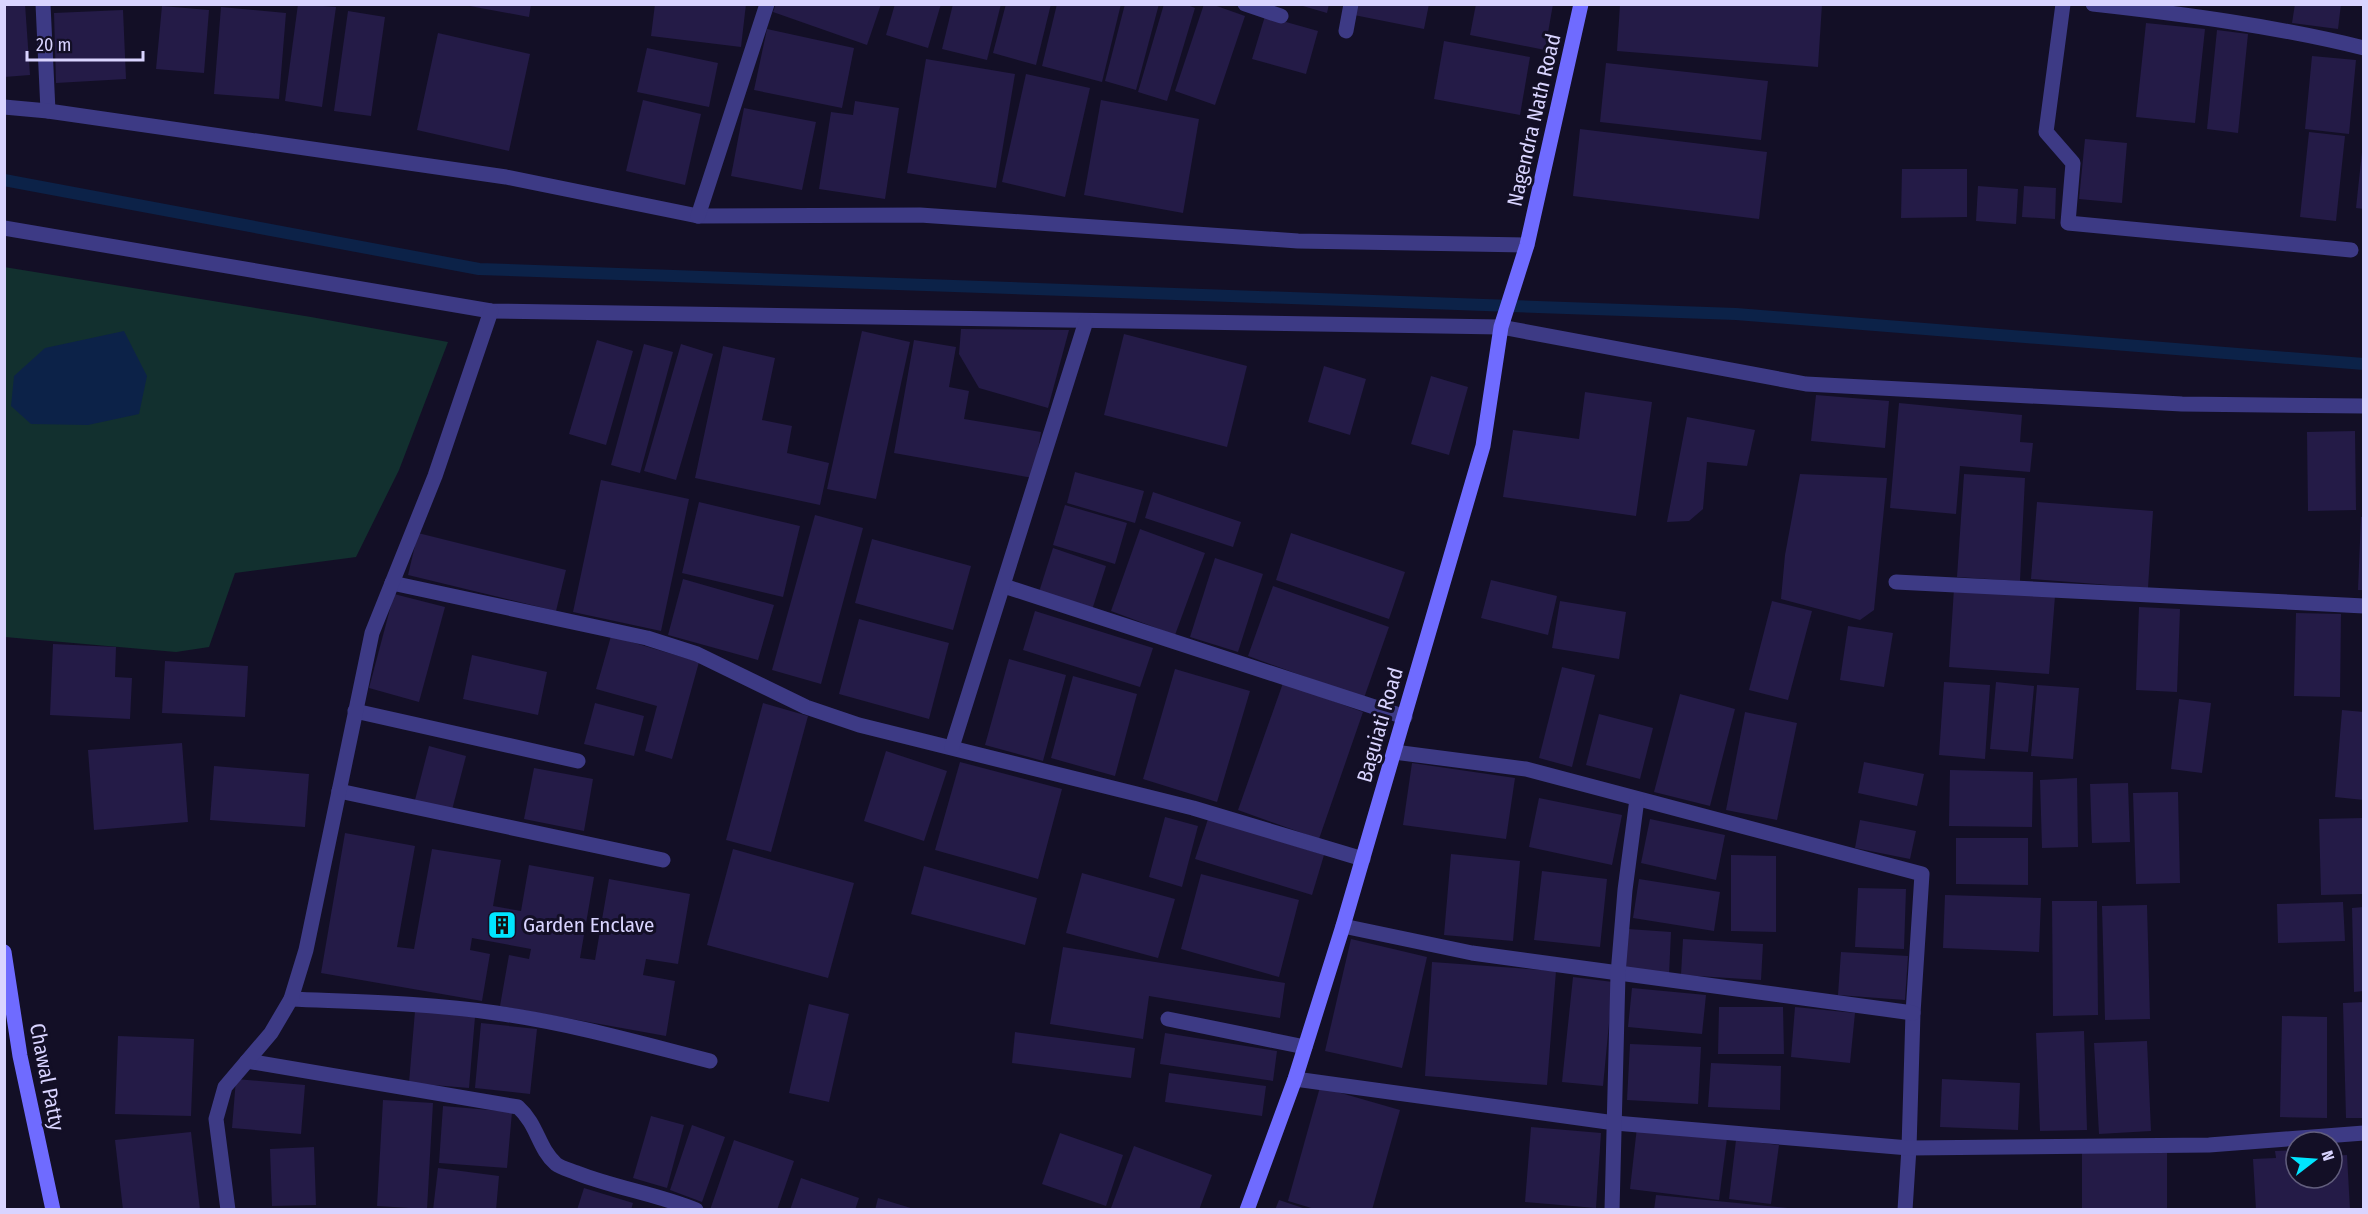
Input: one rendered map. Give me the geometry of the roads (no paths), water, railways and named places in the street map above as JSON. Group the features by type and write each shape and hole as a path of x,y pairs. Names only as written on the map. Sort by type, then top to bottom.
{"street":[{"path":"43,4 48,111"},
{"path":"698,216 767,4"},
{"path":"1245,4 1281,16"},
{"path":"1346,30 1351,4"},
{"name":"Nagendra Nath Road","path":"1527,245 1581,4"},
{"path":"2063,4 2046,132 2073,164 2068,223 2351,250"},
{"path":"2093,4 2165,12 2316,36 2364,48"},
{"path":"4,107 48,111 506,177 698,216 920,215 1298,241 1527,245"},
{"path":"4,228 491,310 1501,327 1806,384 2182,404 2364,405"},
{"name":"Baguiati Road","path":"1247,1209 1295,1079 1405,717 1483,446 1501,327 1527,245"},
{"path":"228,1209 216,1119 225,1087 271,1033 291,999 306,950 372,633 435,477 491,310"},
{"path":"952,747 1086,321"},
{"path":"1896,582 2364,606"},
{"path":"392,583 647,638 697,654 806,707 859,725 1193,808 1363,859"},
{"path":"1004,586 1405,717"},
{"path":"355,711 578,761"},
{"path":"1394,752 1526,769 1922,874 1912,1013 1909,1148 1905,1209"},
{"path":"339,791 663,860"},
{"path":"1612,1209 1618,974 1625,890 1637,799"},
{"path":"1343,926 1472,953 1912,1013"},
{"name":"Chawal Patty","path":"4,952 20,1056 53,1209"},
{"path":"291,999 428,1006 496,1013 570,1026 710,1060"},
{"path":"1168,1019 1305,1047"},
{"path":"247,1061 518,1107 529,1117 544,1150 557,1165 589,1178 675,1201 696,1209"},
{"path":"1295,1079 1615,1124 1909,1148 2209,1145 2364,1133"}],"water":[{"path":"124,331 147,376 139,414 88,425 31,424 11,406 14,376 45,348"}],"waterway":[{"path":"4,180 479,269 1736,314 2364,364"}],"place":[{"name":"Garden Enclave","path":"502,925"}]}
